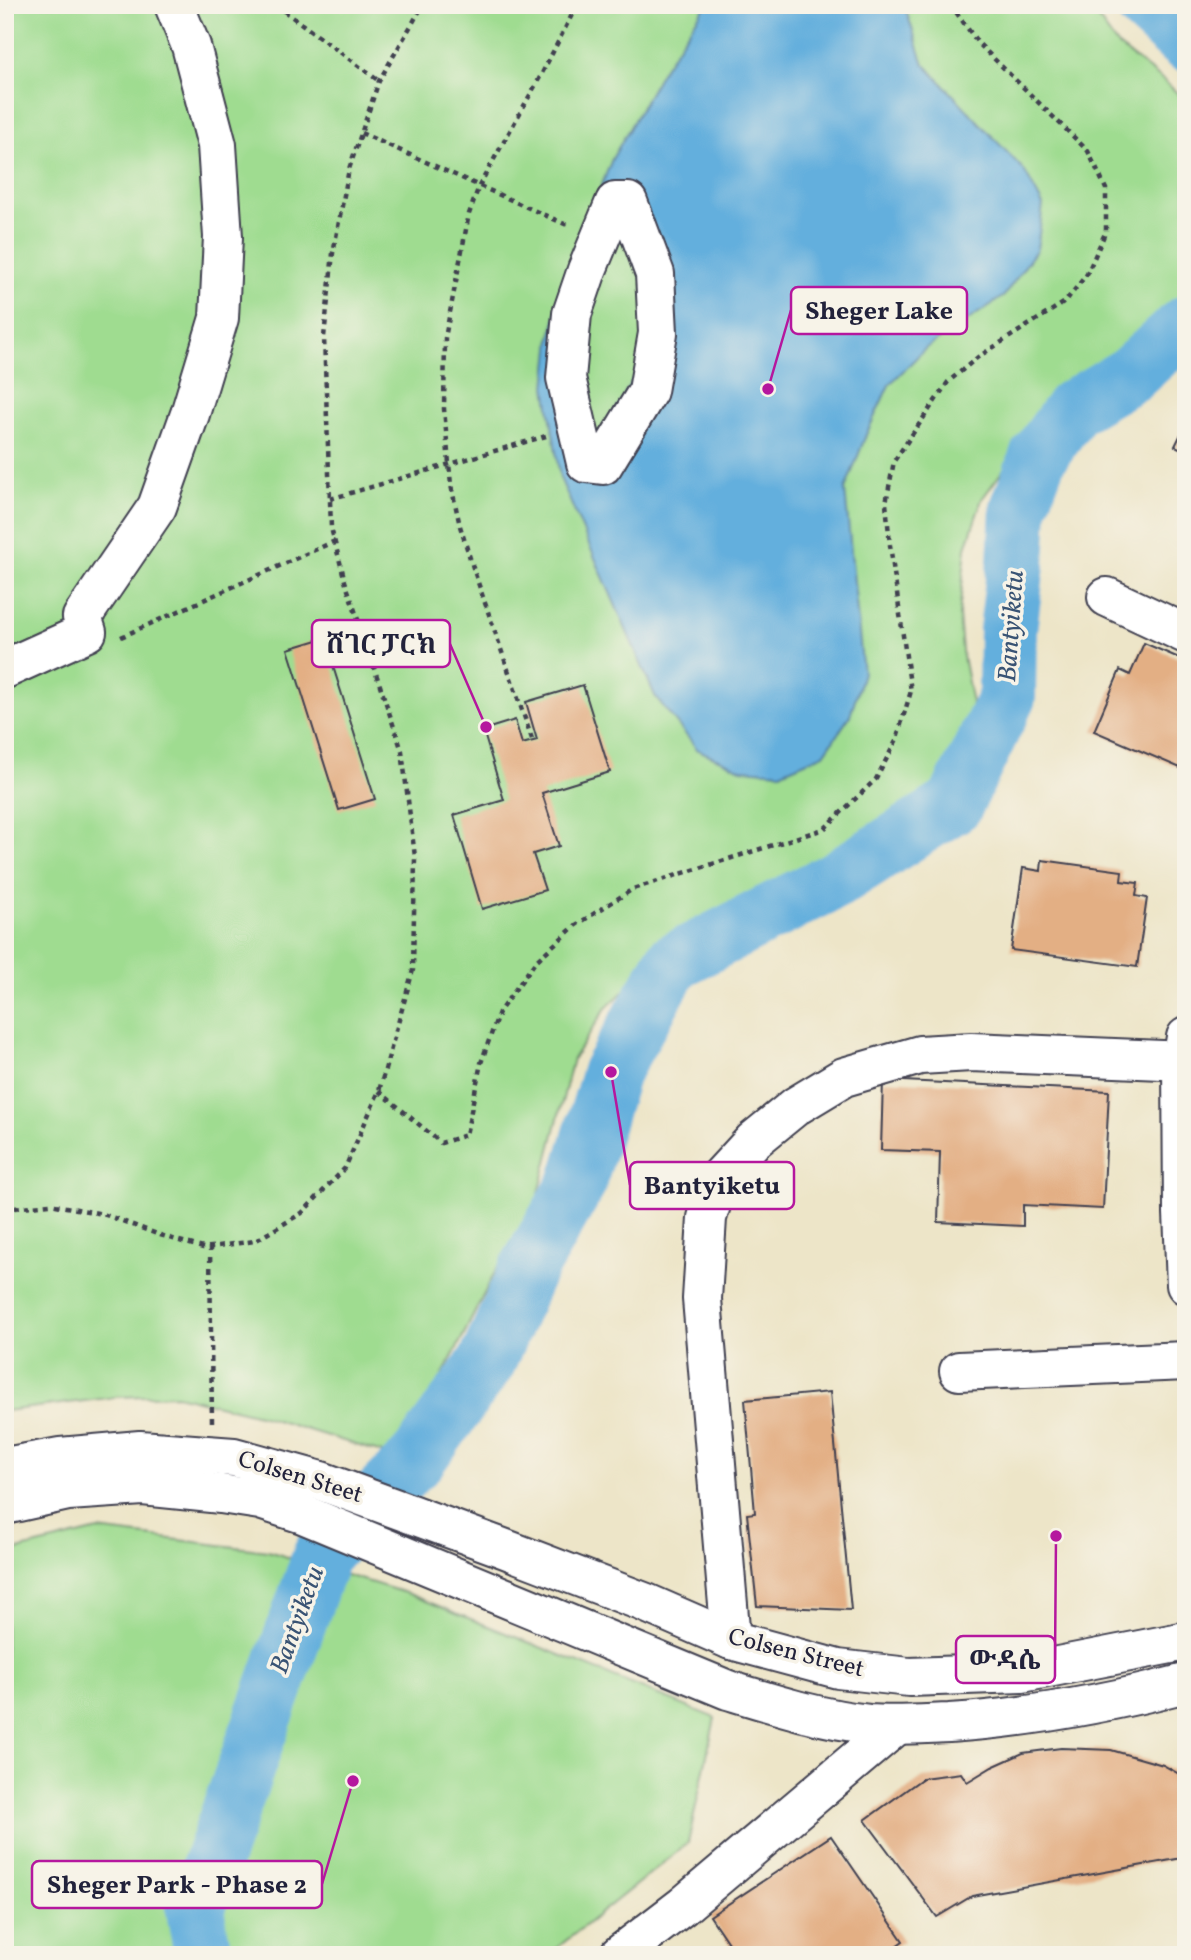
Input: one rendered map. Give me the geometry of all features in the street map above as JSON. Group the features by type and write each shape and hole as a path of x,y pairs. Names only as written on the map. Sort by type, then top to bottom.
{"street":[{"path":"5,669 87,632 82,617 157,507 190,414 219,318 223,237 217,145 191,46 174,5"},
{"path":"615,202 628,202 655,274 659,333 648,391 603,465 586,463 566,378 572,314 615,202"},
{"path":"1107,597 1186,634"},
{"path":"731,1640 702,1299 707,1218 719,1178 752,1141 796,1106 844,1077 920,1055 971,1052 1185,1053 1183,1213 1186,1285"},
{"path":"959,1371 1186,1361"},
{"name":"Colsen Steet","path":"5,1467 60,1457 140,1450 234,1457 321,1482 503,1548"},
{"path":"5,1505 68,1491 143,1486 260,1500 303,1514 729,1690 799,1711 866,1724 896,1726 992,1720 1066,1710 1186,1683"},
{"name":"Colsen Street","path":"503,1548 644,1602 731,1640 838,1669 909,1677 1021,1673 1186,1641"},
{"path":"620,1955 683,1906 896,1726"}],"path":[{"path":"276,5 379,81"},
{"path":"5,1209 50,1204 103,1213 203,1248 255,1241 302,1213 345,1168 379,1091 414,971 415,857 402,751 345,581 331,528 324,337 333,253 349,169 379,81 423,5"},
{"path":"532,739 464,537 451,485 444,409 445,338 469,214 479,186 577,5"},
{"path":"379,1091 441,1143 466,1136 481,1063 499,1012 536,961 576,925 632,890 824,829 876,779 896,741 911,691 886,503 894,461 948,382 978,357 1065,302 1087,274 1107,231 1106,189 1088,152 978,43 951,5"},
{"path":"361,133 570,226"},
{"path":"330,499 552,434"},
{"path":"119,638 335,541"},
{"path":"209,1247 212,1455"}],"green space":[{"path":"5,5 1089,5 1117,45 1186,101 1186,289 1176,301 1040,420 982,499 966,548 959,615 962,651 972,703 963,750 937,800 890,846 732,911 640,976 606,1008 573,1059 535,1209 495,1272 398,1458 263,1416 177,1395 116,1397 5,1411"},
{"path":"98,1530 268,1551 409,1594 715,1718 688,1843 548,1955 5,1955 5,1553"}],"water":[{"path":"706,5 906,5 924,64 1024,170 1043,205 1037,249 1004,296 926,348 889,385 845,490 863,673 850,716 824,754 782,772 741,769 698,750 655,696 560,478 546,387 551,338 563,285 612,159 663,69","holes":["628,202 658,333 587,463 572,314"]}],"building":[{"path":"1186,424 1186,451 1175,446"},
{"path":"324,638 375,799 339,810 288,649"},
{"path":"1144,643 1186,661 1185,770 1094,731 1120,670 1130,675"},
{"path":"583,685 610,772 542,793 559,846 533,854 545,890 482,909 454,815 504,800 483,730 515,720 522,744 537,740 526,702"},
{"path":"1042,860 1122,871 1121,881 1138,883 1136,896 1147,898 1137,967 1011,950 1023,868 1041,871"},
{"path":"883,1080 1109,1091 1103,1209 1023,1205 1023,1226 938,1222 940,1152 881,1150"},
{"path":"830,1392 851,1610 757,1606 747,1514 755,1513 745,1400"},
{"path":"1061,1748 1111,1750 1163,1765 1186,1778 1186,1854 1182,1858 972,1896 937,1917 865,1820 923,1778 961,1773 967,1782 1023,1753"},
{"path":"831,1836 903,1941 883,1955 736,1955 710,1916"}],"waterway":[{"name":"Bantyiketu","path":"1144,5 1186,43"},
{"name":"Bantyiketu","path":"203,1955 195,1910 322,1554 417,1459 487,1362 529,1267 577,1184 611,1072 673,962 835,880 955,804 1007,697 1008,630 1019,508 1038,457 1073,408 1131,374 1186,324"}],"place":[{"name":"Sheger Lake","path":"768,389"},
{"name":"ሸገር ፓርክ","path":"486,727"},
{"name":"Bantyiketu","path":"611,1072"},
{"name":"ውዳሴ","path":"1056,1536"},
{"name":"Sheger Park - Phase 2","path":"353,1781"}]}
